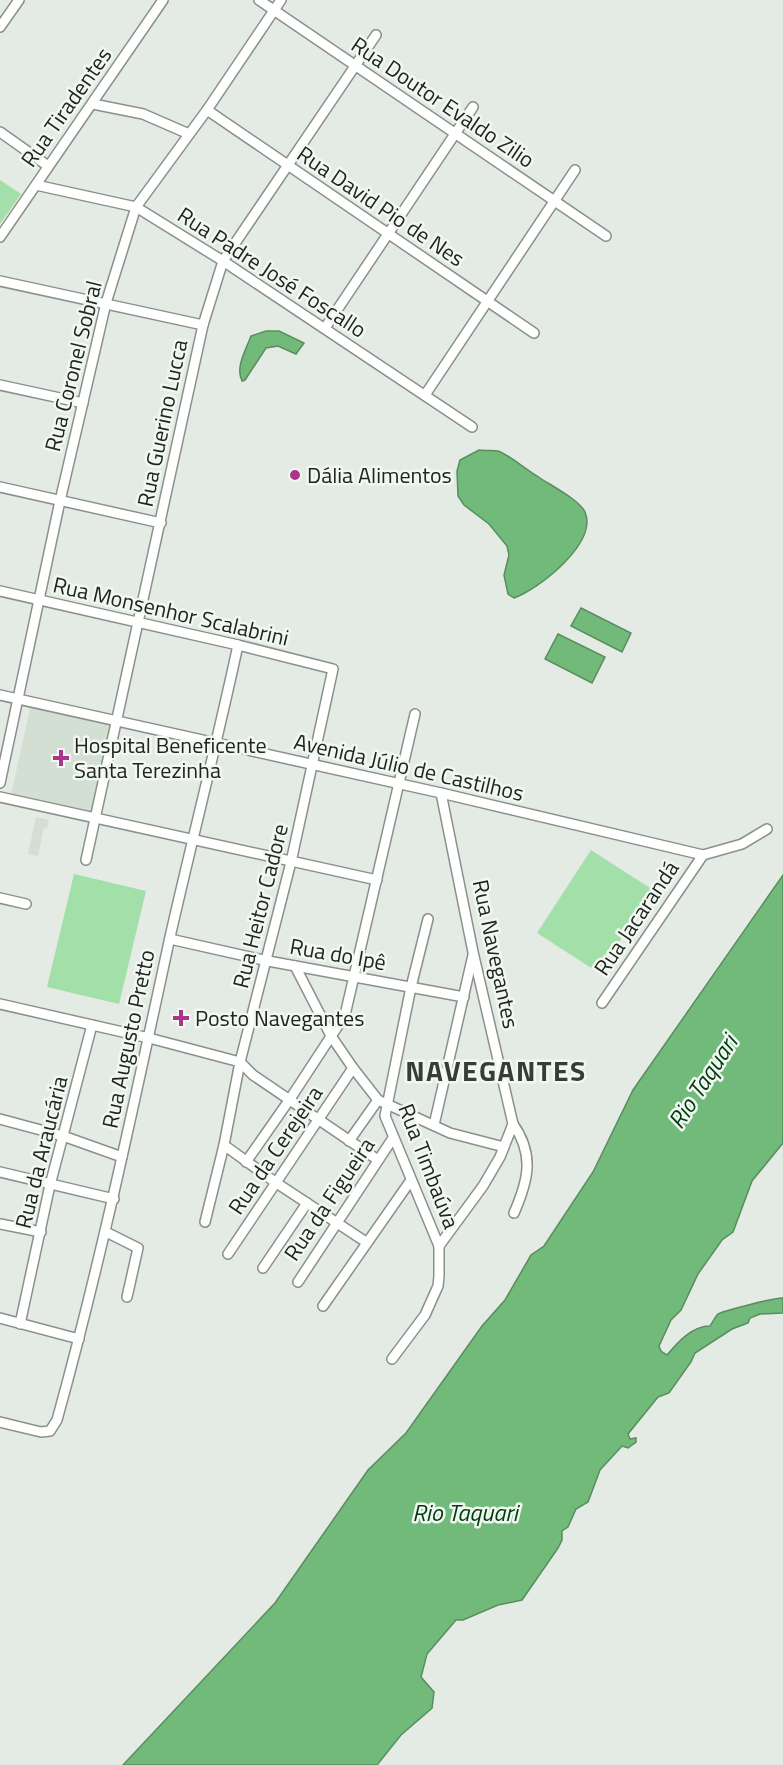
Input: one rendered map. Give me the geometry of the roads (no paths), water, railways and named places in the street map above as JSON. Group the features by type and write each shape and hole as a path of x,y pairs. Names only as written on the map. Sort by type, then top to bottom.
{"street":[{"path":"0,27 19,0"},
{"name":"Rua Tiradentes","path":"0,237 163,0"},
{"name":"Rua Doutor Evaldo Zilio","path":"259,0 606,236"},
{"name":"Rua Coronel Sobral","path":"0,783 60,501 106,303 136,207 207,110 281,0"},
{"name":"Rua Guerino Lucca","path":"86,860 203,325 223,261 376,35"},
{"path":"93,104 143,114 189,134"},
{"path":"325,328 473,107"},
{"name":"Rua David Pio de Nes","path":"207,110 534,333"},
{"path":"0,132 48,166"},
{"path":"424,394 575,170"},
{"name":"Rua Padre José Foscallo","path":"36,185 136,207 325,328 472,428"},
{"path":"0,280 203,325"},
{"path":"0,385 83,403"},
{"path":"0,487 161,524"},
{"name":"Rua Monsenhor Scalabrini","path":"0,591 333,669"},
{"name":"Rua Augusto Pretto","path":"0,1422 41,1432 50,1431 57,1420 114,1198 192,840 217,742 238,645"},
{"name":"Rua Heitor Cadore","path":"205,1222 224,1145 240,1062 268,961 291,862 333,669"},
{"name":"Avenida Júlio de Castilhos","path":"0,694 441,793 703,855"},
{"path":"246,1162 345,1015 415,714"},
{"name":"Rua Navegantes","path":"441,793 473,952 513,1124 524,1139 527,1164 525,1187 514,1213"},
{"path":"0,797 377,880"},
{"path":"703,855 742,844 767,829"},
{"name":"Rua Jacarandá","path":"602,1003 703,855"},
{"path":"0,898 26,904"},
{"path":"349,1141 382,1102 428,919"},
{"name":"Rua do Ipê","path":"170,939 268,961 464,997"},
{"path":"434,1125 473,952"},
{"name":"Rua Timbaúva","path":"295,966 331,1035 353,1068 382,1102 393,1138 439,1246 438,1286 425,1315 392,1359"},
{"path":"0,1004 149,1038 240,1062 253,1075 378,1160"},
{"name":"Rua da Araucária","path":"20,1323 50,1185 92,1025"},
{"name":"Rua da Cerejeira","path":"228,1254 353,1068"},
{"path":"382,1102 450,1133 504,1146"},
{"path":"0,1119 63,1136 122,1157"},
{"path":"439,1246 483,1186 500,1157 513,1124"},
{"name":"Rua da Figueira","path":"298,1282 393,1138"},
{"path":"224,1145 366,1242"},
{"path":"0,1173 114,1198"},
{"path":"323,1306 411,1180"},
{"path":"263,1268 307,1203"},
{"path":"0,1224 41,1232"},
{"path":"106,1232 138,1248 127,1297"},
{"path":"0,1318 79,1339"}],"water":[{"path":"266,331 279,331 304,343 296,354 278,346 266,348 245,380 242,381 240,364 251,336"},
{"path":"479,450 498,451 508,456 571,497 585,512 587,524 583,537 575,550 551,575 514,598 508,594 504,575 509,555 507,546 489,524 464,505 458,496 457,471 460,460"},
{"path":"581,608 631,633 622,652 571,626"},
{"path":"558,634 605,657 592,683 545,659"},
{"name":"Rio Taquari","path":"783,875 783,1143 752,1181 733,1232 722,1240 698,1274 681,1310 671,1320 659,1346 661,1351 667,1355 691,1332 710,1326 718,1314 739,1307 783,1298 783,1313 760,1314 750,1318 748,1323 732,1329 695,1353 669,1393 658,1397 628,1434 630,1439 636,1438 636,1442 628,1448 622,1446 600,1470 588,1502 576,1509 568,1527 562,1531 562,1540 558,1548 522,1600 498,1605 463,1620 456,1620 427,1654 421,1677 434,1692 432,1708 401,1735 377,1765 123,1765 275,1603 368,1470 406,1433 482,1326 505,1300 531,1255 544,1246 593,1172 633,1090"}],"place":[{"name":"Dália Alimentos","path":"295,475"},
{"name":"Hospital Beneficente Santa Terezinha","path":"61,758"},
{"name":"Posto Navegantes","path":"181,1018"}],"district":[{"name":"NAVEGANTES","path":"496,1071"}]}
